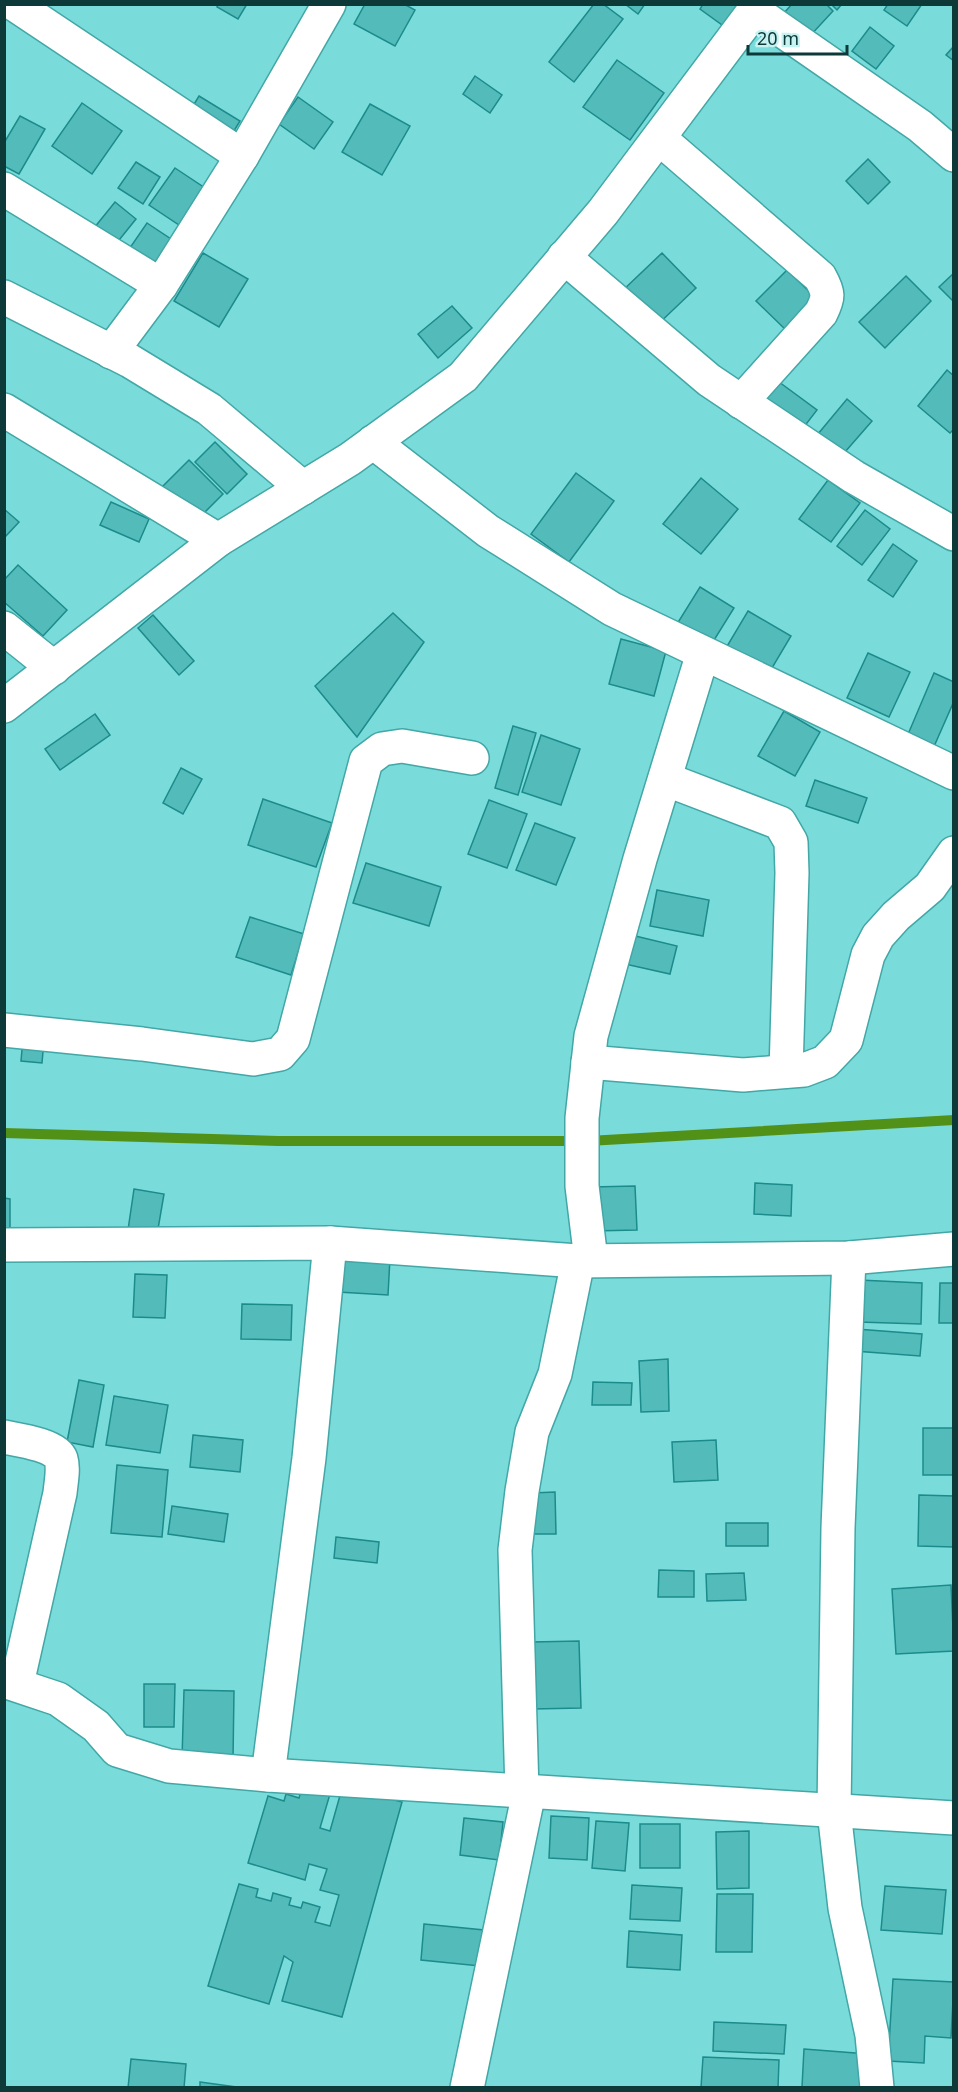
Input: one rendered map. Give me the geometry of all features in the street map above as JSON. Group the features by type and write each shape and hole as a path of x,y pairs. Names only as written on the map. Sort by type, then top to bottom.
{"street":[{"path":"14,4 242,156"},
{"path":"111,352 161,285 242,156 329,4"},
{"path":"4,706 218,540 350,459 463,377 603,212 757,8 920,126 954,155"},
{"path":"659,138 820,277 826,287 828,300 821,313 741,402"},
{"path":"4,189 161,285"},
{"path":"564,257 709,380 854,477 954,534"},
{"path":"4,297 111,352 209,409 303,488"},
{"path":"4,410 218,540"},
{"path":"373,442 488,531 612,609 954,773"},
{"path":"4,628 54,668"},
{"path":"467,2088 525,1791 515,1550 532,1431 555,1374 584,1260 582,1118 591,1036 640,859 703,653"},
{"path":"4,1030 142,1044 253,1059 280,1054 293,1039 366,760 382,748 402,746 472,758"},
{"path":"665,779 780,823 791,842 786,1071"},
{"path":"588,1062 743,1075 804,1070 825,1062 846,1040 868,955 878,936 896,916 930,886 954,852"},
{"path":"268,1775 309,1458 330,1243"},
{"path":"4,1245 330,1243 584,1260 849,1258 954,1249"},
{"path":"849,1258 838,1527 834,1811 845,1908 872,2035 877,2088"},
{"path":"4,1437 53,1448 60,1456 62,1467 60,1493 11,1683 58,1699 96,1726 117,1750 169,1766 268,1775 954,1818"}],"building":[{"path":"218,4 247,4 238,19 217,7"},
{"path":"365,4 404,4 415,10 395,46 354,24"},
{"path":"594,4 603,4 623,19 574,82 549,62"},
{"path":"625,4 645,4 638,14"},
{"path":"703,4 748,4 729,30 700,9"},
{"path":"792,4 826,4 833,11 809,37 784,13"},
{"path":"831,4 842,4 837,10"},
{"path":"888,4 922,4 907,26 884,10"},
{"path":"870,27 894,46 876,69 852,51"},
{"path":"954,46 954,61 946,55"},
{"path":"617,60 664,93 630,140 583,107"},
{"path":"475,76 502,95 490,113 463,94"},
{"path":"199,96 240,121 229,139 188,114"},
{"path":"298,97 333,122 314,149 279,124"},
{"path":"82,103 122,131 92,174 52,146"},
{"path":"370,104 410,126 382,175 342,152"},
{"path":"20,116 45,129 19,174 4,166 4,143"},
{"path":"868,159 890,182 868,204 846,181"},
{"path":"136,162 160,177 143,204 118,188"},
{"path":"175,168 211,192 185,229 149,205"},
{"path":"115,202 136,219 111,250 90,233"},
{"path":"147,223 174,241 149,277 123,258"},
{"path":"203,253 248,279 219,327 174,301"},
{"path":"662,253 696,288 653,329 619,294"},
{"path":"787,270 820,302 789,333 756,301"},
{"path":"954,273 954,302 939,287"},
{"path":"906,276 931,301 885,348 859,322"},
{"path":"452,306 472,328 438,358 418,334"},
{"path":"947,370 954,376 954,429 950,433 918,406"},
{"path":"775,379 817,410 797,436 755,405"},
{"path":"847,399 872,421 838,460 813,440"},
{"path":"215,442 247,474 227,494 195,462"},
{"path":"189,460 223,494 195,522 161,488"},
{"path":"576,473 614,501 569,562 531,534"},
{"path":"701,478 738,509 701,554 663,524"},
{"path":"828,480 860,503 831,542 799,519"},
{"path":"111,502 149,519 139,542 100,525"},
{"path":"4,509 19,522 4,538"},
{"path":"865,510 890,529 862,565 837,546"},
{"path":"893,544 917,561 893,597 868,580"},
{"path":"18,565 67,610 43,636 4,602 4,580"},
{"path":"700,587 734,608 711,645 677,624"},
{"path":"748,611 791,636 769,673 726,648"},
{"path":"393,613 424,642 357,737 315,686"},
{"path":"153,615 194,661 179,675 138,628"},
{"path":"621,639 666,651 654,696 609,684"},
{"path":"868,653 910,672 889,717 847,698"},
{"path":"934,673 954,682 954,701 932,751 906,739"},
{"path":"784,711 820,732 795,776 758,756"},
{"path":"95,714 110,735 60,770 45,749"},
{"path":"513,726 536,733 518,795 495,788"},
{"path":"541,735 580,749 561,805 522,792"},
{"path":"181,768 202,779 183,814 163,803"},
{"path":"815,780 867,798 858,823 806,806"},
{"path":"263,799 332,823 316,867 248,845"},
{"path":"489,800 527,814 507,868 468,854"},
{"path":"535,823 575,838 556,885 516,870"},
{"path":"366,863 441,887 429,926 353,903"},
{"path":"657,890 709,900 703,936 650,926"},
{"path":"250,917 304,934 291,975 236,957"},
{"path":"623,933 677,946 670,974 616,962"},
{"path":"23,1038 44,1040 42,1063 21,1061"},
{"path":"755,1183 792,1185 791,1216 754,1214"},
{"path":"635,1186 637,1230 592,1231 591,1187"},
{"path":"134,1189 164,1194 157,1235 128,1230"},
{"path":"4,1198 10,1199 10,1228 4,1228"},
{"path":"341,1255 390,1258 388,1295 338,1292"},
{"path":"135,1274 167,1275 165,1318 133,1317"},
{"path":"859,1280 922,1283 921,1324 858,1322"},
{"path":"940,1283 954,1283 954,1323 939,1323"},
{"path":"242,1304 292,1305 291,1340 241,1339"},
{"path":"856,1329 922,1334 920,1356 854,1351"},
{"path":"668,1359 669,1411 641,1412 639,1361"},
{"path":"79,1380 104,1385 93,1447 67,1442"},
{"path":"593,1382 632,1383 631,1405 592,1405"},
{"path":"114,1396 168,1405 160,1453 106,1445"},
{"path":"923,1428 954,1428 954,1475 923,1475"},
{"path":"193,1435 243,1440 240,1472 190,1467"},
{"path":"716,1440 718,1480 674,1482 672,1442"},
{"path":"117,1465 168,1470 162,1537 111,1533"},
{"path":"555,1492 556,1534 532,1534 532,1493"},
{"path":"919,1495 954,1496 954,1547 918,1546"},
{"path":"172,1506 228,1514 224,1542 168,1534"},
{"path":"726,1523 768,1523 768,1546 726,1546"},
{"path":"336,1537 379,1542 377,1563 334,1558"},
{"path":"659,1570 694,1571 694,1597 658,1597"},
{"path":"744,1573 746,1600 707,1601 706,1574"},
{"path":"951,1585 954,1651 896,1654 892,1589"},
{"path":"579,1641 581,1708 533,1709 532,1642"},
{"path":"144,1684 175,1684 174,1727 144,1727"},
{"path":"184,1690 234,1691 233,1760 182,1759"},
{"path":"356,1790 402,1802 342,2017 282,2001 293,1962 284,1956 269,2004 208,1986 239,1884 258,1889 256,1897 271,1901 273,1893 291,1898 289,1905 301,1908 303,1902 320,1907 315,1922 330,1926 339,1895 320,1890 327,1869 309,1864 305,1880 248,1863 268,1796 284,1801 286,1794 299,1798 301,1791 330,1794 320,1828 330,1831 341,1792"},
{"path":"551,1816 589,1818 587,1860 549,1858"},
{"path":"464,1818 503,1822 499,1860 460,1855"},
{"path":"596,1821 629,1823 625,1871 592,1868"},
{"path":"640,1824 680,1824 680,1868 640,1868"},
{"path":"749,1831 749,1888 717,1889 716,1832"},
{"path":"632,1885 682,1888 680,1921 630,1919"},
{"path":"885,1886 946,1890 942,1934 881,1930"},
{"path":"717,1894 753,1894 752,1952 716,1952"},
{"path":"424,1924 484,1930 480,1966 421,1960"},
{"path":"629,1931 682,1935 680,1970 627,1967"},
{"path":"893,1979 954,1982 951,2038 925,2036 924,2063 888,2061"},
{"path":"714,2022 786,2025 784,2054 713,2051"},
{"path":"804,2049 868,2054 866,2088 802,2087"},
{"path":"703,2057 779,2060 778,2088 701,2088"},
{"path":"131,2059 186,2064 184,2088 128,2088"},
{"path":"200,2082 244,2088 200,2088"}],"waterway":[{"path":"4,1133 278,1141 588,1141 954,1120"}]}
